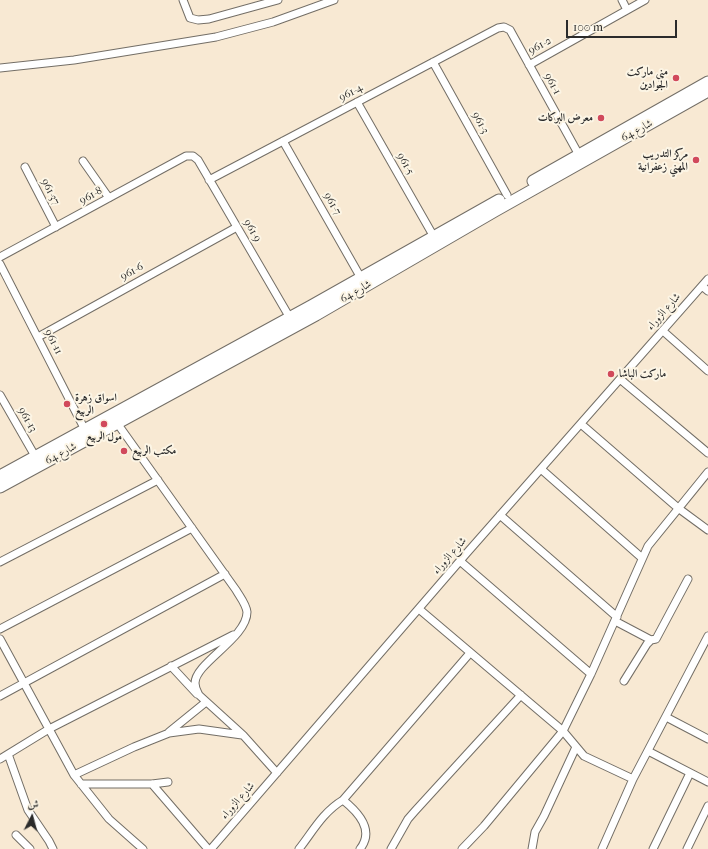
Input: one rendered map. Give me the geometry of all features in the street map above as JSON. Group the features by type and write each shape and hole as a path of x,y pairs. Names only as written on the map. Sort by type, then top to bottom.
{"main road":[{"name":"شارع 64","path":"0,476 290,318 708,82"},
{"name":"شارع 64","path":"0,487 316,315 495,211 708,91"}],"street":[{"path":"184,0 190,18 198,20 209,19 276,0"},
{"path":"0,68 74,60 216,37 274,22 334,0"},
{"path":"622,0 627,10"},
{"name":"961-2","path":"529,64 646,0"},
{"name":"961-1","path":"504,27 510,30 579,155"},
{"name":"961-4","path":"208,180 498,28 504,27"},
{"name":"961-3","path":"433,62 507,195"},
{"name":"961-5","path":"357,102 434,237"},
{"name":"961-7","path":"283,141 361,278"},
{"name":"961-8","path":"0,257 186,156 193,156"},
{"name":"961-9","path":"193,156 198,160 208,180 290,318"},
{"path":"83,160 109,198"},
{"name":"961-37","path":"26,168 56,227"},
{"name":"961-6","path":"38,337 237,227"},
{"name":"961-11","path":"0,264 85,430"},
{"name":"شارع الزوراء","path":"211,849 418,609 708,279"},
{"path":"702,286 708,291"},
{"path":"662,330 708,371"},
{"path":"620,379 708,453"},
{"name":"961-13","path":"0,395 35,456"},
{"path":"117,423 225,574 246,608 247,614 243,626 239,632 201,670 195,682 199,695"},
{"path":"580,424 678,508 708,530"},
{"path":"541,469 642,558"},
{"path":"462,849 484,826 563,731 591,674 648,546 678,508 707,476"},
{"path":"0,562 158,480"},
{"path":"500,515 616,619 651,640"},
{"path":"0,629 192,528"},
{"path":"460,561 591,674"},
{"path":"0,696 225,574"},
{"path":"624,681 646,644 651,640 656,639 688,579"},
{"path":"418,609 563,731 584,756 633,779"},
{"path":"0,759 49,728 239,632"},
{"path":"602,849 633,779 708,636"},
{"path":"0,639 74,775 109,819 143,849"},
{"path":"299,849 325,814 333,806 343,800 470,653"},
{"path":"171,666 206,702 243,735 277,773"},
{"path":"391,849 408,819 520,695"},
{"path":"169,733 206,702"},
{"path":"666,717 708,739"},
{"path":"74,775 134,747 169,733 198,729 243,735"},
{"path":"532,849 535,832 576,747"},
{"path":"648,751 708,782"},
{"path":"8,754 28,810 53,849"},
{"path":"653,849 690,773"},
{"path":"81,784 152,784 168,782"},
{"path":"152,784 208,849"},
{"path":"343,800 352,808 364,823 366,842 360,849"},
{"path":"687,849 708,806"},
{"path":"16,835 30,849"}],"place":[{"name":"مني ماركت الجوادين","path":"676,78"},
{"name":"معرض البركات","path":"601,118"},
{"name":"مركز التدريب المهني زعفرانية","path":"696,160"},
{"name":"ماركت الباشا","path":"611,374"},
{"name":"اسواق زهرة الربيع","path":"67,404"},
{"name":"مول الربيع","path":"104,424"},
{"name":"مكتب الربيع","path":"124,451"}]}
